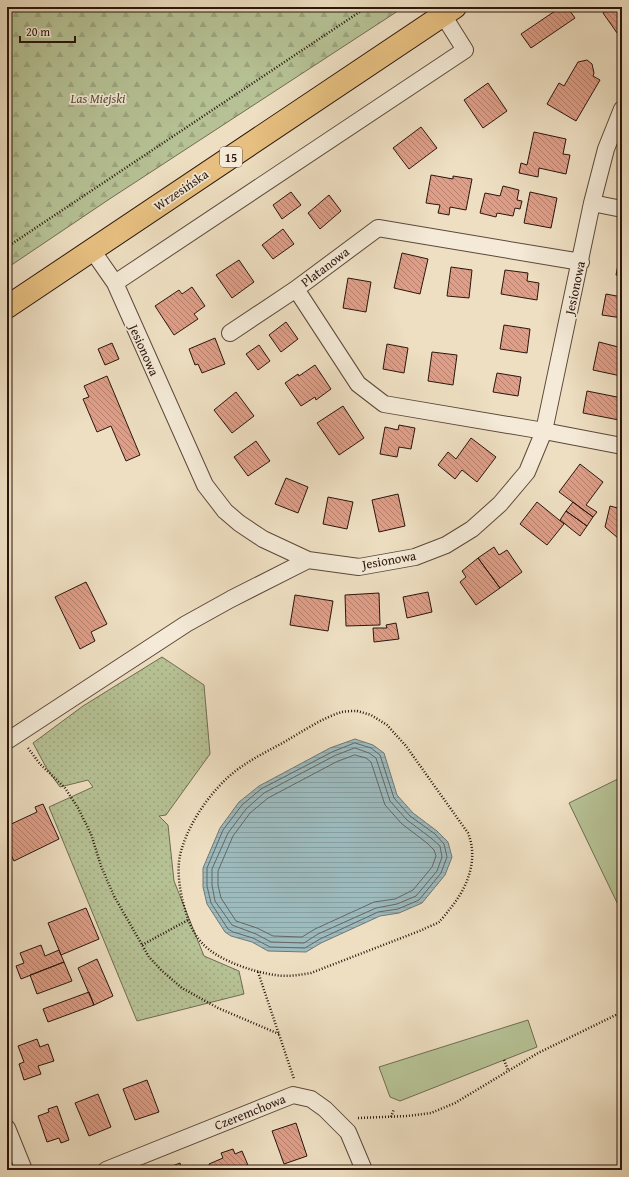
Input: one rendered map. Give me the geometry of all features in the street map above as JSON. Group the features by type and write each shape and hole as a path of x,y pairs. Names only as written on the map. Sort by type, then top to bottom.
{"main road":[{"name":"Wrzesińska","path":"7,307 449,11"}],"street":[{"path":"115,283 465,50 449,11"},
{"name":"Jesionowa","path":"92,250 115,283 205,485 225,511 262,539 308,560 359,567 415,557 446,545 472,529 500,504 527,472 544,431 592,203 606,148 622,110"},
{"path":"592,203 622,209"},
{"name":"Platanowa","path":"580,262 378,228 296,289 358,384 384,404 544,431 622,446"},
{"path":"230,333 296,289"},
{"path":"13,738 186,624 231,599 308,560"},
{"name":"Czeremchowa","path":"106,1170 293,1095 311,1099 325,1109 348,1132 364,1170"},
{"path":"7,1128 24,1170"}],"path":[{"path":"7,247 367,7"},
{"path":"357,711 371,715 387,725 406,746 468,833 472,843 473,853 471,868 463,890 454,905 439,922 422,930 311,973 296,976 276,975 258,971 227,960 210,951 194,933 188,920 181,894 178,863 182,848 194,821 210,797 224,780 244,765 315,724 343,712 357,711"},
{"path":"13,738 29,751 65,788 78,808 91,834 101,866 114,896 149,957 157,966 182,988 218,1008 279,1034"},
{"path":"142,945 188,920"},
{"path":"258,971 296,1084"},
{"path":"354,1118 407,1116 431,1113 455,1103 538,1053 622,1012"},
{"path":"504,1060 508,1070"},
{"path":"391,1116 394,1109"}],"green space":[{"name":"Las Miejski","path":"7,7 404,7 108,200 7,268"},
{"path":"162,657 204,685 210,754 166,815 159,816 168,825 174,881 204,956 239,971 244,994 137,1021 49,807 93,787 88,780 60,787 47,769 33,743 83,706"},
{"path":"622,777 622,913 569,803"},
{"path":"528,1020 537,1047 400,1101 390,1097 379,1067"}],"water":[{"path":"355,739 373,745 384,753 397,795 413,813 437,831 448,842 452,857 445,875 422,903 399,913 380,916 321,943 306,952 268,951 252,942 231,936 225,932 207,904 203,887 203,868 220,828 239,802 259,786 330,748"}],"building":[{"path":"561,7 567,7 575,18 531,48 521,34"},
{"path":"612,7 622,7 622,40 603,13"},
{"path":"587,60 592,64 594,73 593,76 600,80 576,121 547,104 559,83 564,86 578,62"},
{"path":"488,83 507,111 483,128 464,100"},
{"path":"421,127 437,148 409,169 393,148"},
{"path":"534,132 566,139 563,154 570,155 566,174 539,168 538,177 519,173 521,163 527,165"},
{"path":"431,175 453,179 453,176 472,179 466,210 450,207 449,215 438,213 440,205 426,203"},
{"path":"503,186 519,190 517,200 522,201 520,209 515,208 513,216 497,213 496,217 480,213 485,193 500,196"},
{"path":"291,192 301,205 282,219 273,205"},
{"path":"530,192 557,198 551,228 524,223"},
{"path":"329,195 341,211 320,229 308,213"},
{"path":"283,229 294,244 273,259 262,245"},
{"path":"622,244 622,276 616,275"},
{"path":"402,253 428,259 420,294 394,288"},
{"path":"239,260 254,282 232,298 216,275"},
{"path":"451,267 472,270 469,298 447,296"},
{"path":"505,270 528,273 527,281 539,283 537,300 501,294"},
{"path":"348,278 371,282 366,312 343,308"},
{"path":"192,287 205,306 194,314 198,319 174,335 155,306 179,290 182,294"},
{"path":"606,294 622,297 622,318 602,315"},
{"path":"286,322 298,339 281,352 269,335"},
{"path":"504,325 530,329 527,353 500,349"},
{"path":"215,338 225,364 202,373 198,364 195,365 189,349"},
{"path":"599,342 622,348 621,376 593,370"},
{"path":"112,343 119,359 105,365 98,349"},
{"path":"387,344 408,348 404,373 383,369"},
{"path":"259,345 270,361 258,370 246,354"},
{"path":"432,352 457,355 453,385 428,381"},
{"path":"315,365 331,389 316,400 315,397 301,406 285,383 298,374 299,376"},
{"path":"497,373 521,377 518,396 493,392"},
{"path":"107,376 140,455 126,461 111,426 97,432 83,399 89,397 84,386"},
{"path":"587,391 622,398 619,420 583,413"},
{"path":"236,392 254,416 232,433 214,410"},
{"path":"343,406 364,438 339,455 317,423"},
{"path":"399,425 415,428 411,449 399,447 397,457 380,454 385,427 398,430"},
{"path":"471,438 496,457 477,482 462,470 455,479 438,465 448,452 456,459"},
{"path":"256,441 270,461 248,476 234,457"},
{"path":"580,464 603,482 586,505 597,512 593,517 559,492"},
{"path":"286,478 308,487 298,513 275,504"},
{"path":"398,494 405,526 379,532 372,500"},
{"path":"328,497 353,502 347,529 323,524"},
{"path":"537,502 564,524 547,545 520,524"},
{"path":"573,502 593,517 587,526 566,511"},
{"path":"610,506 622,509 622,521 618,538 605,527"},
{"path":"566,511 587,526 580,536 560,520"},
{"path":"494,547 499,555 507,550 522,572 500,588 478,558"},
{"path":"478,558 500,588 476,605 460,582 466,577 462,571"},
{"path":"86,582 107,624 91,632 95,641 80,649 55,597"},
{"path":"428,592 432,612 407,618 403,597"},
{"path":"379,593 380,625 346,626 345,595"},
{"path":"295,595 333,601 328,631 290,625"},
{"path":"396,623 399,639 374,642 373,628 387,628 386,625"},
{"path":"43,804 59,839 14,861 7,847 7,826 37,812 35,807"},
{"path":"86,908 99,939 61,955 48,923"},
{"path":"41,945 45,956 59,950 64,962 21,979 16,966 24,963 20,953"},
{"path":"97,959 113,996 94,1005 78,968"},
{"path":"64,962 72,981 37,994 30,975"},
{"path":"89,992 94,1005 48,1022 43,1009"},
{"path":"37,1039 40,1047 48,1044 54,1061 38,1066 41,1074 24,1080 19,1064 24,1062 18,1046"},
{"path":"147,1080 159,1112 135,1120 123,1089"},
{"path":"98,1094 111,1127 89,1136 75,1103"},
{"path":"57,1106 69,1140 61,1143 59,1138 47,1142 38,1116 49,1112 48,1109"},
{"path":"296,1123 307,1156 284,1164 272,1131"},
{"path":"233,1149 235,1154 242,1151 250,1170 211,1170 209,1164 223,1158 221,1153"},
{"path":"180,1163 182,1170 162,1170"}]}
